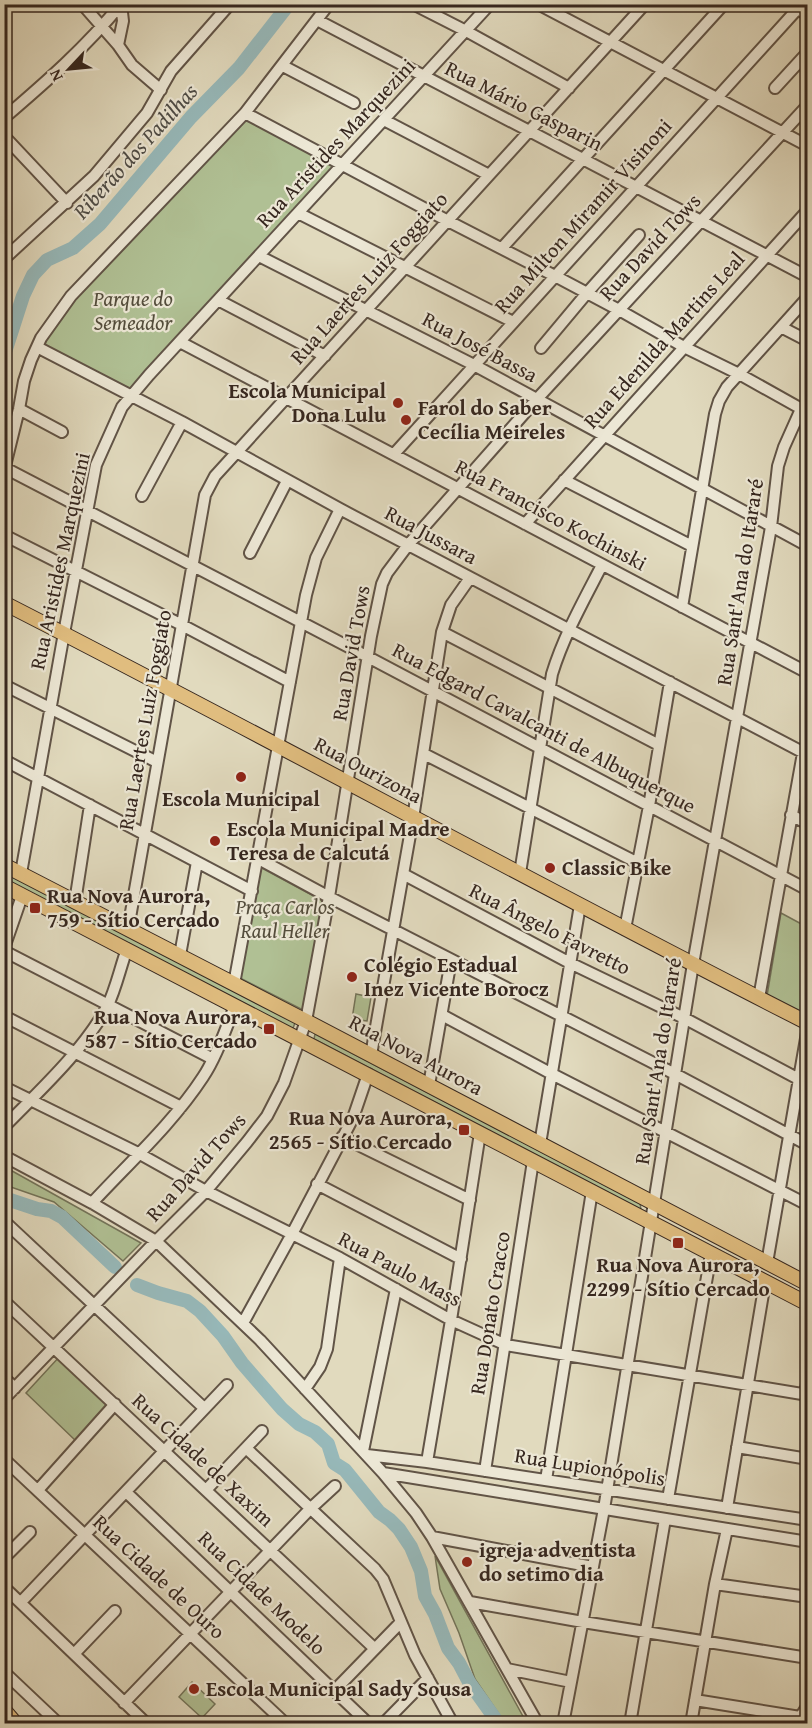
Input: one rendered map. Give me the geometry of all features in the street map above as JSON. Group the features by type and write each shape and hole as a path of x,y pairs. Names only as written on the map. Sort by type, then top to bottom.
{"main road":[{"name":"Rua Ourizona","path":"4,603 170,688 807,1025"},
{"name":"Rua Nova Aurora","path":"4,865 807,1284"},
{"name":"Rua Nova Aurora","path":"4,886 807,1304"},
{"path":"186,981 194,977 193,963"},
{"path":"204,990 203,977 209,971"},
{"path":"4,1710 16,1724"}],"street":[{"path":"82,4 118,45 132,65 161,90"},
{"path":"4,259 94,176 147,113 171,71 230,4"},
{"path":"5,469 24,381 41,338 71,296 245,112 329,4"},
{"path":"413,4 569,88"},
{"name":"Rua Aristides Marquezini","path":"21,873 63,633 96,465 122,407 490,4"},
{"path":"538,4 807,146"},
{"name":"Rua Laertes Luiz Foggiato","path":"128,928 205,495 215,476 645,4"},
{"path":"502,248 724,4"},
{"path":"4,118 70,61 121,5"},
{"path":"118,45 123,21 121,5"},
{"name":"Rua Milton Miramir Visinoni","path":"394,454 799,8"},
{"name":"Rua Mário Gasparin","path":"317,20 807,277"},
{"path":"775,88 807,52"},
{"path":"283,66 354,103"},
{"name":"Rua David Tows","path":"4,1399 206,1191 267,1116 284,1083 306,1021 329,897 368,657 382,584 387,573 408,545 537,399 807,105"},
{"path":"245,112 804,410"},
{"path":"384,120 489,175"},
{"path":"4,136 67,203"},
{"name":"Rua Edenilda Martins Leal","path":"525,524 807,210"},
{"path":"298,213 513,322"},
{"path":"541,348 639,235"},
{"name":"Rua José Bassa","path":"259,256 474,365 807,546"},
{"path":"682,607 701,489 719,401 727,387 807,297"},
{"path":"218,300 325,356"},
{"path":"781,327 807,341"},
{"name":"Rua Francisco Kochinski","path":"180,342 807,673"},
{"name":"Rua Jussara","path":"37,348 182,422 286,481 805,754"},
{"path":"19,409 62,432"},
{"name":"Rua Sant'Ana do Itararé","path":"563,1724 604,1509 693,964 771,526 778,466 784,447 804,410"},
{"path":"142,496 182,422"},
{"name":"Rua Edgard Cavalcanti de Albuquerque","path":"5,469 540,747 807,890"},
{"path":"564,480 692,546"},
{"path":"250,553 286,481"},
{"path":"234,984 301,623 316,558 340,509"},
{"path":"4,535 290,682"},
{"path":"520,873 552,674 569,629 602,565"},
{"path":"371,1055 424,754 442,632 451,605 470,578"},
{"path":"442,632 659,745"},
{"path":"625,928 670,682"},
{"path":"4,685 157,762"},
{"path":"424,754 638,863"},
{"path":"759,998 791,815 805,754"},
{"path":"4,760 252,891"},
{"path":"75,902 90,805"},
{"path":"791,815 807,824"},
{"path":"257,858 675,1074 807,1145"},
{"path":"180,955 197,862"},
{"name":"Rua Ângelo Favretto","path":"403,874 570,963 684,1018 803,1081"},
{"path":"22,896 4,950 213,1059"},
{"path":"540,1144 580,905"},
{"path":"4,1127 98,1023 108,1004 127,950"},
{"path":"429,1085 451,960"},
{"path":"92,1203 181,1107 203,1077 235,1006"},
{"path":"442,1015 807,1205"},
{"path":"4,1016 181,1107"},
{"path":"767,1263 789,1135 803,1081 807,1025"},
{"path":"243,1323 352,1118 368,1074"},
{"name":"Rua Paulo Mass","path":"4,1087 340,1258 451,1320 506,1345 806,1395"},
{"path":"452,1118 460,1102"},
{"path":"427,1462 480,1133"},
{"path":"342,1137 470,1200"},
{"path":"4,1156 92,1203 156,1241 243,1323 365,1453 416,1513 470,1602 538,1724"},
{"name":"Rua Donato Cracco","path":"485,1471 533,1161"},
{"path":"317,1184 461,1259"},
{"path":"546,1480 592,1191"},
{"path":"4,1221 204,1408"},
{"path":"668,1499 711,1254"},
{"path":"305,1389 320,1367 327,1349 340,1258"},
{"path":"727,1508 765,1282"},
{"path":"365,1453 396,1289"},
{"name":"Rua Cidade de Xaxim","path":"4,1302 374,1648"},
{"path":"4,1377 15,1388"},
{"path":"806,1395 807,1378"},
{"path":"21,1602 227,1385"},
{"path":"38,1490 115,1404"},
{"path":"206,1490 262,1431"},
{"path":"737,1446 807,1459"},
{"path":"246,1448 383,1579 415,1655 453,1724"},
{"name":"Rua Lupionópolis","path":"365,1453 807,1520"},
{"name":"Rua Cidade de Ouro","path":"4,1459 286,1724"},
{"name":"Rua Lupionópolis","path":"383,1473 807,1542"},
{"path":"124,1703 310,1509 335,1486"},
{"name":"Rua Cidade Modelo","path":"126,1492 369,1724"},
{"path":"630,1724 665,1519"},
{"path":"690,1724 727,1529"},
{"path":"4,1558 30,1532"},
{"path":"432,1537 593,1567"},
{"path":"715,1584 807,1598"},
{"path":"4,1587 124,1703 134,1719 147,1724"},
{"path":"470,1602 807,1658"},
{"path":"74,1654 115,1611"},
{"path":"335,1690 401,1622"},
{"path":"507,1669 571,1682"},
{"path":"4,1672 59,1724"},
{"path":"383,1724 428,1678"},
{"path":"694,1700 798,1720 807,1704"}],"green space":[{"name":"Parque do Semeador","path":"244,117 337,167 130,392 42,346 69,303"},
{"name":"Praça Carlos Raul Heller","path":"260,867 323,901 303,1010 240,978"},
{"path":"4,870 296,1020 292,1031 5,881"},
{"path":"781,913 807,927 807,1017 767,996"},
{"path":"356,994 371,997 367,1021 352,1019"},
{"path":"315,1034 640,1203 641,1210 314,1039"},
{"path":"5,1167 141,1243 123,1261 54,1202 5,1185"},
{"path":"60,1356 113,1405 77,1442 26,1393"},
{"path":"435,1556 526,1723 505,1723 475,1679 440,1589"},
{"path":"192,1682 215,1704 202,1718 179,1697"}],"waterway":[{"name":"Riberão dos Padilhas","path":"4,355 23,296 33,275 47,260 73,248 100,224 191,117 239,68 289,4"},
{"path":"4,1198 37,1209 51,1211 62,1217 115,1267"},
{"path":"137,1285 187,1301 200,1311 282,1409 328,1444 334,1463 345,1470 379,1512 399,1529 411,1547 421,1571 425,1596 435,1614 448,1648 499,1724"}],"place":[{"name":"Escola Municipal Dona Lulu","path":"398,403"},
{"name":"Farol do Saber Cecília Meireles","path":"406,420"},
{"name":"Escola Municipal","path":"241,777"},
{"name":"Escola Municipal Madre Teresa de Calcutá","path":"215,841"},
{"name":"Classic Bike","path":"550,868"},
{"name":"Rua Nova Aurora, 759 - Sítio Cercado","path":"35,908"},
{"name":"Colégio Estadual Inez Vicente Borocz","path":"352,977"},
{"name":"Rua Nova Aurora, 587 - Sítio Cercado","path":"269,1029"},
{"name":"Rua Nova Aurora, 2565 - Sítio Cercado","path":"464,1130"},
{"name":"Rua Nova Aurora, 2299 - Sítio Cercado","path":"678,1243"},
{"name":"igreja adventista do setimo dia","path":"467,1562"},
{"name":"Escola Municipal Sady Sousa","path":"194,1689"}]}
